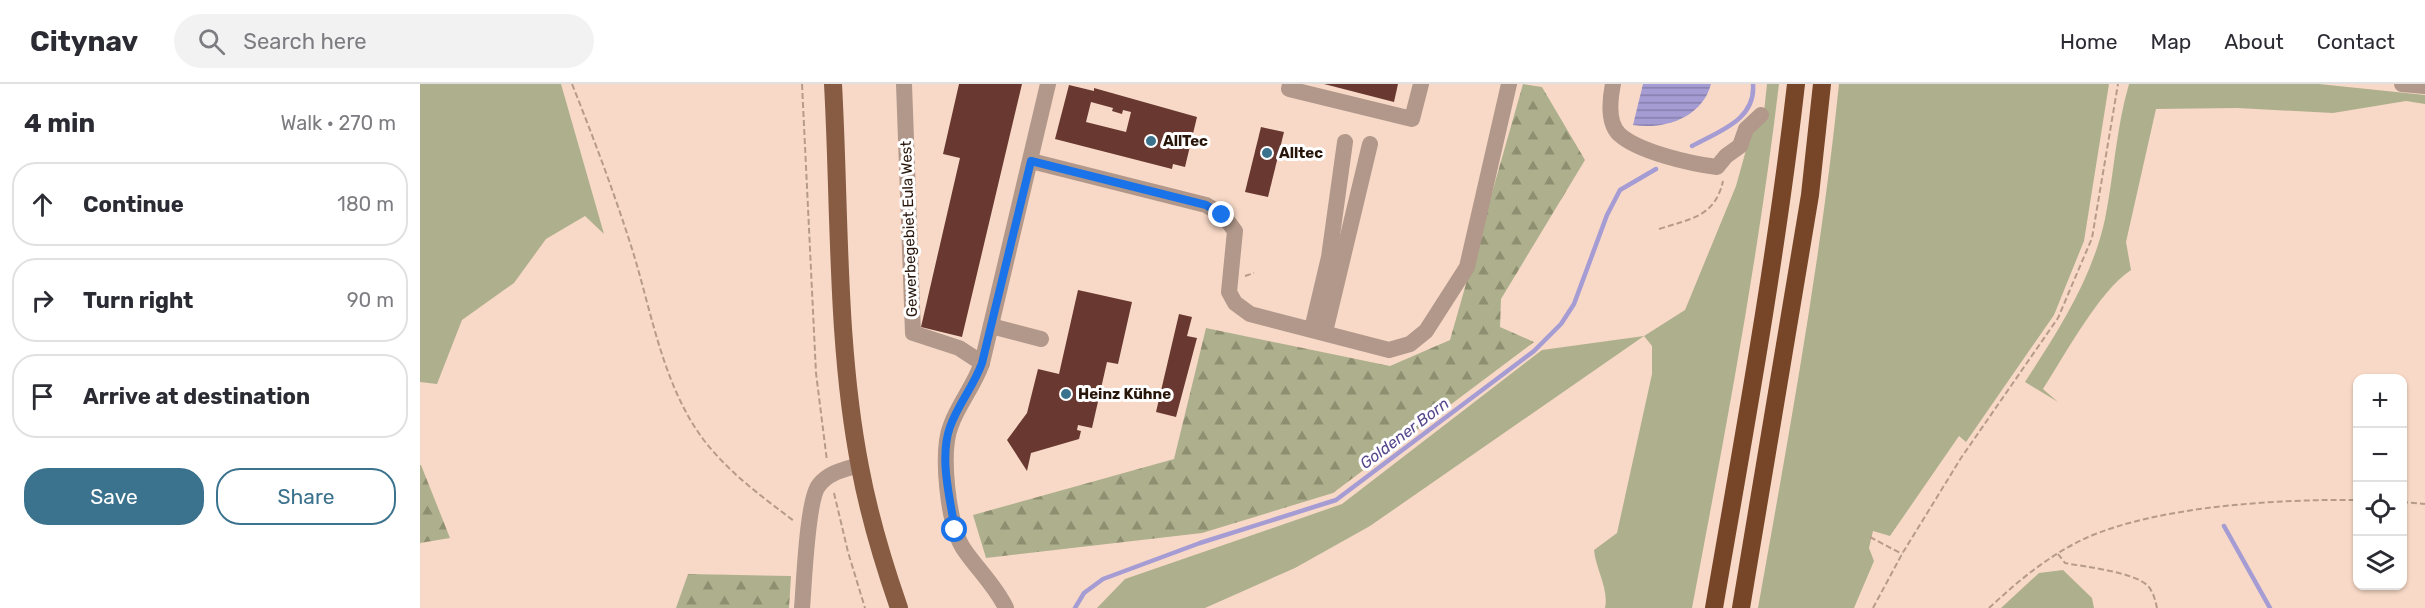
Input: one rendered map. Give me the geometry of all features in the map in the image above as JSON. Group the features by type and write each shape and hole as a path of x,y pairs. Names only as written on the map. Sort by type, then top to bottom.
{"highway":[{"path":"1714,608 1766,301 1787,165 1796,84"},
{"path":"1741,608 1809,195 1822,84"}],"main road":[{"path":"833,84 849,387 859,465 873,526 898,608"}],"street":[{"name":"Gewerbegebiet Eula West","path":"904,84 913,333 959,348 982,363"},
{"path":"1006,608 1001,597 963,547 955,530 948,482 947,443 950,428 975,383 982,363 1048,84"},
{"path":"1290,84 1289,89 1412,119 1421,84"},
{"path":"1031,161 1206,205 1222,215 1235,231 1229,292 1235,303 1250,314 1389,350 1410,344 1426,331 1467,267 1509,84"},
{"path":"1613,84 1611,111 1619,134 1643,147 1692,164 1717,167 1726,156 1740,146 1746,129 1761,115"},
{"path":"2402,84 2425,86"},
{"path":"1318,331 1345,142"},
{"path":"1318,331 1370,144"},
{"path":"991,326 1041,339"},
{"path":"802,608 808,536 817,487 830,474 859,465"}],"path":[{"path":"572,84 595,142 633,252 653,326 678,396 702,438 730,471 798,523 808,536"},
{"path":"802,84 816,373 830,474 848,552 865,608"},
{"path":"1874,608 1902,554 1961,458 2058,318 2092,238 2118,84"},
{"path":"1659,229 1702,214 1713,206 1723,180 1717,167"},
{"path":"1989,608 2026,574 2058,554 2085,539 2130,522 2210,509 2287,501 2353,500"},
{"path":"2407,502 2425,504"},
{"path":"1870,537 1902,554"},
{"path":"2058,554 2065,563 2131,577 2146,584 2154,596 2157,608"}],"green space":[{"path":"420,84 561,84 604,234 585,216 546,239 514,283 462,320 437,384 420,382"},
{"path":"1523,84 1542,87 1585,160 1501,299 1500,327 1534,342 1333,493 1202,533 986,558 973,515 1174,459 1206,328 1390,366 1450,340"},
{"path":"1767,84 1779,84 1751,281 1692,608 1605,608 1604,587 1595,557 1594,550 1617,533 1652,374 1652,346 1644,336 1685,310 1736,186 1751,132 1763,121"},
{"path":"1839,84 2109,84 2084,241 2054,315 1966,442 1959,436 1890,536 1873,531 1869,548 1874,561 1854,608 1758,608 1814,281"},
{"path":"2129,84 2319,84 2425,95 2425,104 2406,101 2333,113 2237,108 2156,109 2126,242 2131,270 2119,280 2095,308 2043,389 2058,402 2025,382 2072,304 2092,263 2105,219 2121,117"},
{"path":"1644,336 1370,526 1295,568 1205,608 1097,608 1125,579 1342,504 1542,350"},
{"path":"421,465 450,538 420,543"},
{"path":"2063,570 2092,598 2094,608 2001,608 2039,573"},
{"path":"688,574 791,576 789,608 676,608"}],"shaded area":[{"path":"1643,84 1711,84 1699,105 1680,119 1657,125 1633,125"}],"building":[{"path":"959,84 1022,84 962,337 921,327 960,158 943,154"},
{"path":"1324,84 1398,84 1394,102"},
{"path":"1069,85 1094,91 1094,88 1197,117 1185,167 1173,164 1172,169 1055,139","holes":["1091,102 1113,108 1112,111 1122,114 1123,110 1131,112 1126,132 1086,122"]},
{"name":"Alltec","path":"1261,127 1284,132 1268,197 1245,192"},
{"name":"Heinz Kühne","path":"1078,290 1132,302 1118,364 1107,362 1092,428 1078,425 1077,430 1081,431 1079,439 1031,453 1027,471 1007,440 1027,413 1038,369 1059,374"},
{"path":"1179,314 1192,317 1187,336 1197,338 1176,417 1156,412"}],"waterway":[{"name":"Goldener Born","path":"1692,146 1734,123 1742,115 1749,107 1753,84"},
{"name":"Goldener Born","path":"1075,608 1084,593 1103,579 1200,543 1336,500 1534,351 1561,324 1574,304 1607,215 1620,190 1656,169"},
{"path":"2224,526 2270,608"}],"place":[{"name":"AllTec","path":"1151,141"},
{"name":"Alltec","path":"1267,153"},
{"name":"Heinz Kühne","path":"1066,394"}],"route":[{"path":"955,530 948,482 947,443 950,428 957,411 975,383 982,363 1031,161 1117,180 1206,205 1222,215"}]}
